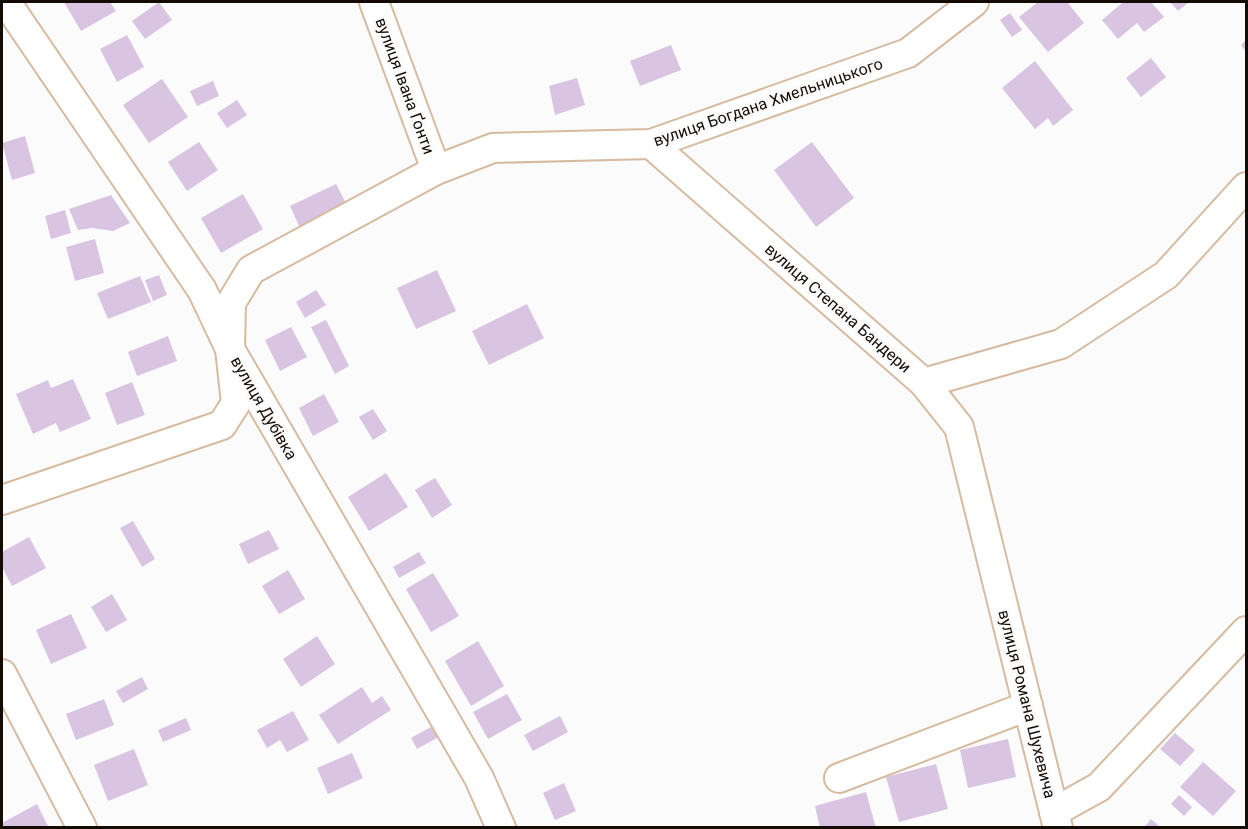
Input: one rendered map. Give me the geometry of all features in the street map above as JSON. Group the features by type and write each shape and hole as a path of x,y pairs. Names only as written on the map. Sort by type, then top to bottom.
{"street":[{"name":"вулиця Дубівка","path":"6,2 202,290 230,349 479,778 501,828"},
{"name":"вулиця Івана Ґонти","path":"374,2 436,170"},
{"name":"вулиця Богдана Хмельницького","path":"2,500 222,425 237,403 230,349 231,303 251,270 436,170 493,148 651,144 908,53 974,2"},
{"name":"вулиця Степана Бандери","path":"651,144 924,383 1061,344 1166,275 1246,187"},
{"name":"вулиця Романа Шухевича","path":"924,383 959,426 1056,820 1099,787 1246,631"},
{"path":"2,674 82,828"},
{"path":"839,778 1028,706"}],"building":[{"path":"64,2 110,2 116,11 81,31"},
{"path":"159,2 172,20 145,39 132,21"},
{"path":"1038,2 1067,2 1084,23 1048,52 1019,17"},
{"path":"1120,2 1151,2 1164,17 1144,32 1137,23 1118,39 1102,20 1122,3"},
{"path":"1170,2 1189,2 1178,11"},
{"path":"1010,13 1022,30 1012,37 1000,20"},
{"path":"127,35 144,67 117,82 100,49"},
{"path":"1246,40 1246,52 1241,45"},
{"path":"671,45 681,70 640,86 630,61"},
{"path":"1151,58 1166,77 1141,97 1126,78"},
{"path":"1035,61 1073,110 1053,126 1048,118 1035,129 1002,88"},
{"path":"577,78 585,105 555,115 549,86"},
{"path":"162,79 188,117 149,143 123,105"},
{"path":"213,81 219,96 197,106 190,91"},
{"path":"237,100 247,115 227,128 217,113"},
{"path":"25,136 35,173 12,180 2,143"},
{"path":"199,142 218,170 187,191 168,162"},
{"path":"812,142 854,198 816,227 774,170"},
{"path":"336,184 347,205 300,228 290,206"},
{"path":"243,194 263,229 221,253 201,218"},
{"path":"111,195 130,223 113,231 92,228 78,230 69,209"},
{"path":"65,210 71,233 51,239 45,216"},
{"path":"95,239 104,273 75,281 66,247"},
{"path":"437,270 456,311 416,329 397,288"},
{"path":"159,275 167,295 153,301 145,280"},
{"path":"140,276 151,302 108,319 97,293"},
{"path":"316,290 326,305 305,318 296,302"},
{"path":"527,304 544,338 489,365 472,331"},
{"path":"326,320 349,366 335,374 311,327"},
{"path":"291,327 307,357 280,371 265,340"},
{"path":"168,336 177,361 137,376 128,352"},
{"path":"73,379 91,419 60,432 56,423 33,434 16,394 48,380 51,388"},
{"path":"132,382 145,415 117,425 105,393"},
{"path":"324,394 339,422 313,436 299,408"},
{"path":"373,409 387,431 373,440 359,417"},
{"path":"386,473 408,507 369,531 348,497"},
{"path":"435,478 452,505 432,518 415,490"},
{"path":"133,521 155,559 142,567 120,528"},
{"path":"269,530 279,549 248,564 239,544"},
{"path":"29,537 46,568 12,586 2,567 2,552"},
{"path":"419,552 426,563 399,578 393,567"},
{"path":"288,570 305,599 279,614 262,586"},
{"path":"433,573 459,616 431,632 406,589"},
{"path":"112,594 127,620 106,632 91,607"},
{"path":"71,614 87,648 51,664 36,630"},
{"path":"317,636 335,664 301,687 283,659"},
{"path":"478,641 504,686 471,706 445,661"},
{"path":"142,677 148,689 123,703 116,691"},
{"path":"362,687 372,703 382,696 391,710 338,744 319,715"},
{"path":"507,694 522,720 488,739 473,712"},
{"path":"104,699 114,725 76,740 66,714"},
{"path":"293,711 309,740 287,752 280,740 267,748 257,730"},
{"path":"560,716 568,732 533,751 524,735"},
{"path":"186,718 191,730 163,742 158,730"},
{"path":"438,723 444,734 417,749 411,738"},
{"path":"1175,733 1195,750 1180,766 1160,749"},
{"path":"1008,739 1016,777 968,788 960,750"},
{"path":"134,749 148,785 108,801 94,765"},
{"path":"352,753 363,778 328,794 317,768"},
{"path":"1203,762 1236,791 1213,816 1180,787"},
{"path":"936,764 948,809 899,822 886,777"},
{"path":"564,783 576,811 555,820 543,793"},
{"path":"866,792 876,828 820,828 815,806"},
{"path":"1179,795 1192,807 1184,816 1171,804"},
{"path":"37,804 49,828 5,828 2,823"},
{"path":"1151,819 1161,828 1144,828"}]}
